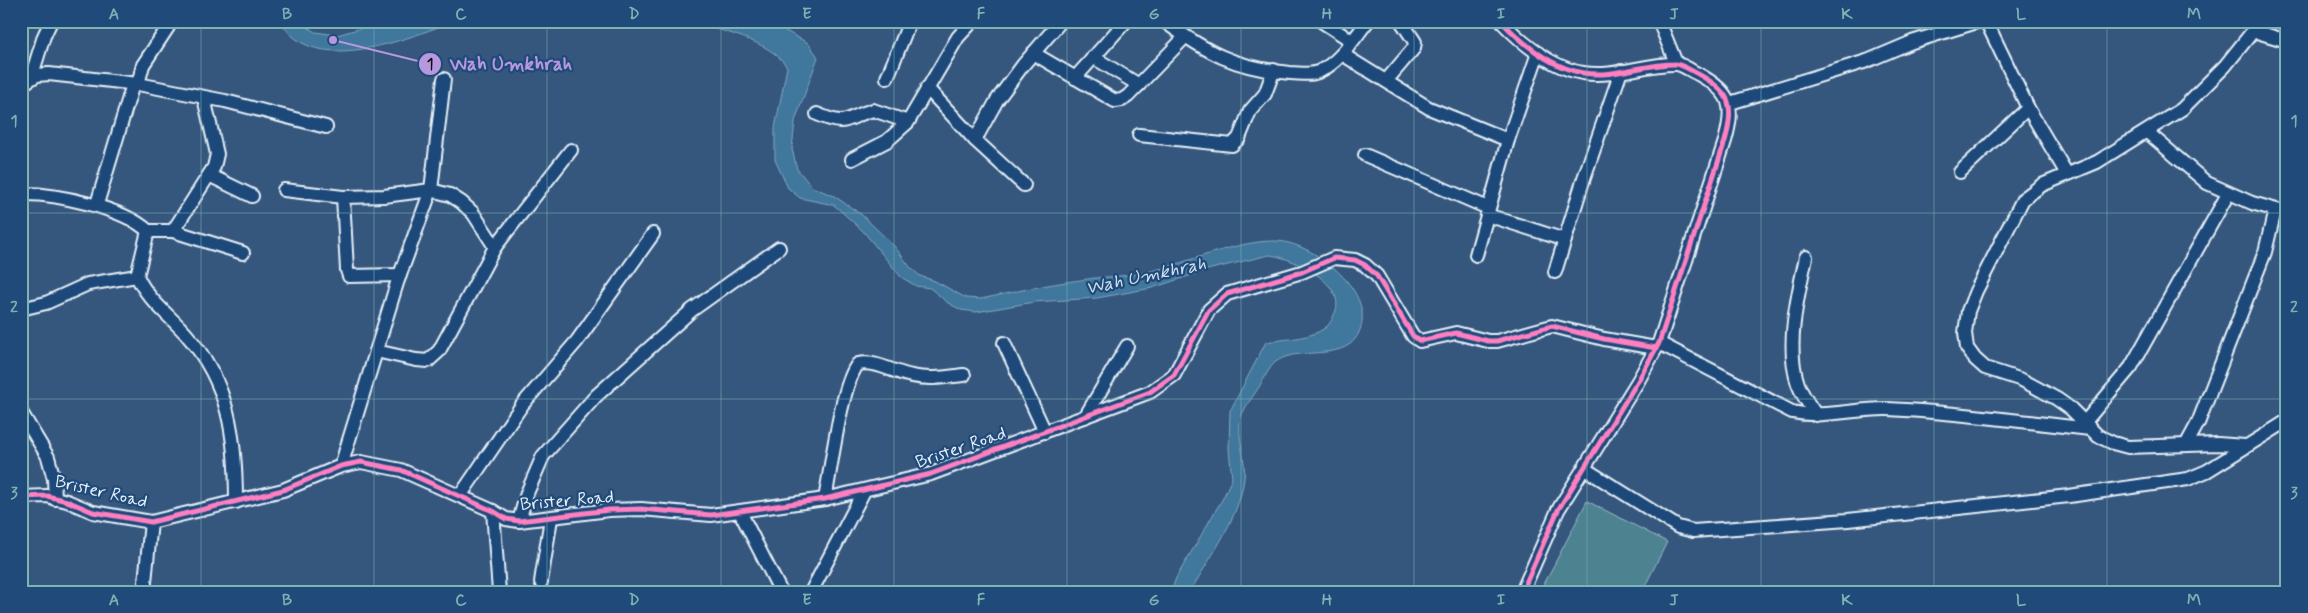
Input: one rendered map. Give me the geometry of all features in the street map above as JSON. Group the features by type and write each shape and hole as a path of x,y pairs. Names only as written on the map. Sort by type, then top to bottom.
{"street":[{"path":"26,81 51,21"},
{"path":"96,204 135,84 143,65 172,21"},
{"path":"887,78 910,21"},
{"path":"852,158 887,141 908,122 958,37 973,21"},
{"path":"975,140 997,100 1033,53 1061,21"},
{"path":"1075,78 1126,21"},
{"path":"1164,21 1185,37 1234,63 1312,74 1331,64 1342,54 1368,21"},
{"path":"1321,21 1352,41"},
{"path":"1386,81 1414,48 1415,42 1401,21"},
{"path":"1501,21 1538,53 1565,69 1601,75 1676,63 1713,82 1721,88 1730,103 1730,125 1658,345 1585,470 1558,510 1522,592"},
{"path":"1659,21 1676,63"},
{"path":"1730,103 1867,61 1954,24 1980,21"},
{"path":"1986,21 2028,108 2068,174"},
{"path":"2245,446 2186,445 2128,447 2113,443 2098,436 2070,409 2039,389 2022,380 1985,368 1966,348 1965,333 1968,311 1976,291 2023,199 2042,184 2097,162 2182,109 2204,89 2258,26 2287,41"},
{"path":"1033,53 1115,101 1128,96 1185,37"},
{"path":"1476,255 1508,140 1538,53"},
{"path":"1342,54 1429,108 1508,140"},
{"path":"1093,57 1139,85"},
{"path":"1139,135 1232,145 1239,138 1250,111 1265,94 1274,70"},
{"path":"1555,272 1621,71"},
{"path":"26,81 37,75 49,74 135,84 225,101 326,127"},
{"path":"341,466 400,275 431,190 444,79"},
{"path":"927,88 975,140 1024,185"},
{"path":"173,231 209,175 217,154 204,98"},
{"path":"1960,172 2028,108"},
{"path":"817,114 832,121 846,122 873,110 908,122"},
{"path":"2147,132 2207,183 2228,194 2281,212 2198,423 2186,445"},
{"path":"376,352 416,360 428,360 439,351 495,247 571,150"},
{"path":"1365,155 1487,211 1565,240"},
{"path":"209,175 252,196"},
{"path":"284,190 343,197 384,196 431,190 461,202 473,213 495,247"},
{"path":"21,194 96,204 141,224 148,232 163,233 173,231 243,253"},
{"path":"2087,426 2132,367 2228,194"},
{"path":"343,197 346,270 350,276 400,275"},
{"path":"148,232 136,276 146,292 187,335 220,388 232,428 236,465 236,502"},
{"path":"460,496 522,405 577,341 654,234"},
{"path":"519,521 527,493 543,456 596,396 692,310 779,248"},
{"path":"1806,257 1794,321 1794,360 1799,385 1816,415"},
{"name":"Brister Road","path":"21,497 46,496 93,512 151,522 283,490 341,466 361,462 401,470 493,511 506,519 519,521 610,510 642,509 711,515 825,499 931,474 1150,392 1174,375 1209,310 1227,294 1302,272 1334,258 1345,258 1366,265 1377,276 1413,336 1420,341 1456,333 1488,341 1497,341 1552,326 1604,339 1658,345"},
{"path":"21,310 46,303 88,284 136,276"},
{"path":"1004,343 1045,432"},
{"path":"1658,345 1792,412 1816,415 1877,409 1924,411 2087,426"},
{"path":"1085,417 1127,346"},
{"path":"825,499 844,400 852,371 858,364 871,364 919,377 934,379 964,375"},
{"path":"21,412 48,458 54,479 55,498"},
{"path":"1585,470 1678,527 1693,531 1848,520 2069,496 2162,483 2188,478 2207,470 2287,421"},
{"path":"811,592 864,491"},
{"path":"493,511 499,592"},
{"path":"740,512 781,592"},
{"path":"541,582 551,518"},
{"path":"144,592 151,522"}],"green space":[{"path":"1587,501 1667,542 1642,592 1540,592"}],"water":[{"path":"281,21 298,21 315,32 337,35 386,21 454,21 387,44 337,51 314,48 295,38"},
{"path":"688,21 767,21 808,43 818,57 795,121 792,149 797,169 812,187 834,196 862,215 895,247 910,267 920,276 935,281 966,298 981,299 1056,284 1139,274 1245,244 1276,241 1291,243 1322,259 1350,285 1358,299 1362,315 1360,330 1354,340 1345,347 1335,351 1298,354 1287,356 1277,361 1269,370 1244,410 1241,417 1240,432 1245,472 1237,507 1217,547 1194,585 1192,592 1171,592 1176,578 1223,498 1232,478 1229,450 1230,411 1266,342 1297,338 1319,332 1330,323 1337,304 1334,293 1327,283 1316,274 1292,261 1269,255 1207,270 1152,288 1097,298 1034,302 976,312 961,310 948,303 930,288 916,286 901,277 863,231 834,205 800,198 788,188 775,160 775,128 787,67 769,50 756,43 728,32"}],"cycle path":[{"path":"1501,21 1538,54 1560,66 1583,73 1606,74 1651,66 1680,65 1718,87 1728,101 1730,109 1725,141 1659,343 1638,381 1558,510 1522,592"},
{"path":"21,497 47,496 67,501 93,512 151,522 283,490 341,466 361,462 401,470 493,511 506,519 519,521 609,510 641,509 711,515 825,499 931,474 1150,392 1174,375 1209,310 1227,294 1302,272 1334,258 1355,260 1365,265 1377,276 1413,336 1420,341 1456,333 1488,341 1497,341 1552,326 1604,339 1656,348"}],"place":[{"name":"Wah Umkhrah","path":"333,40"}]}
